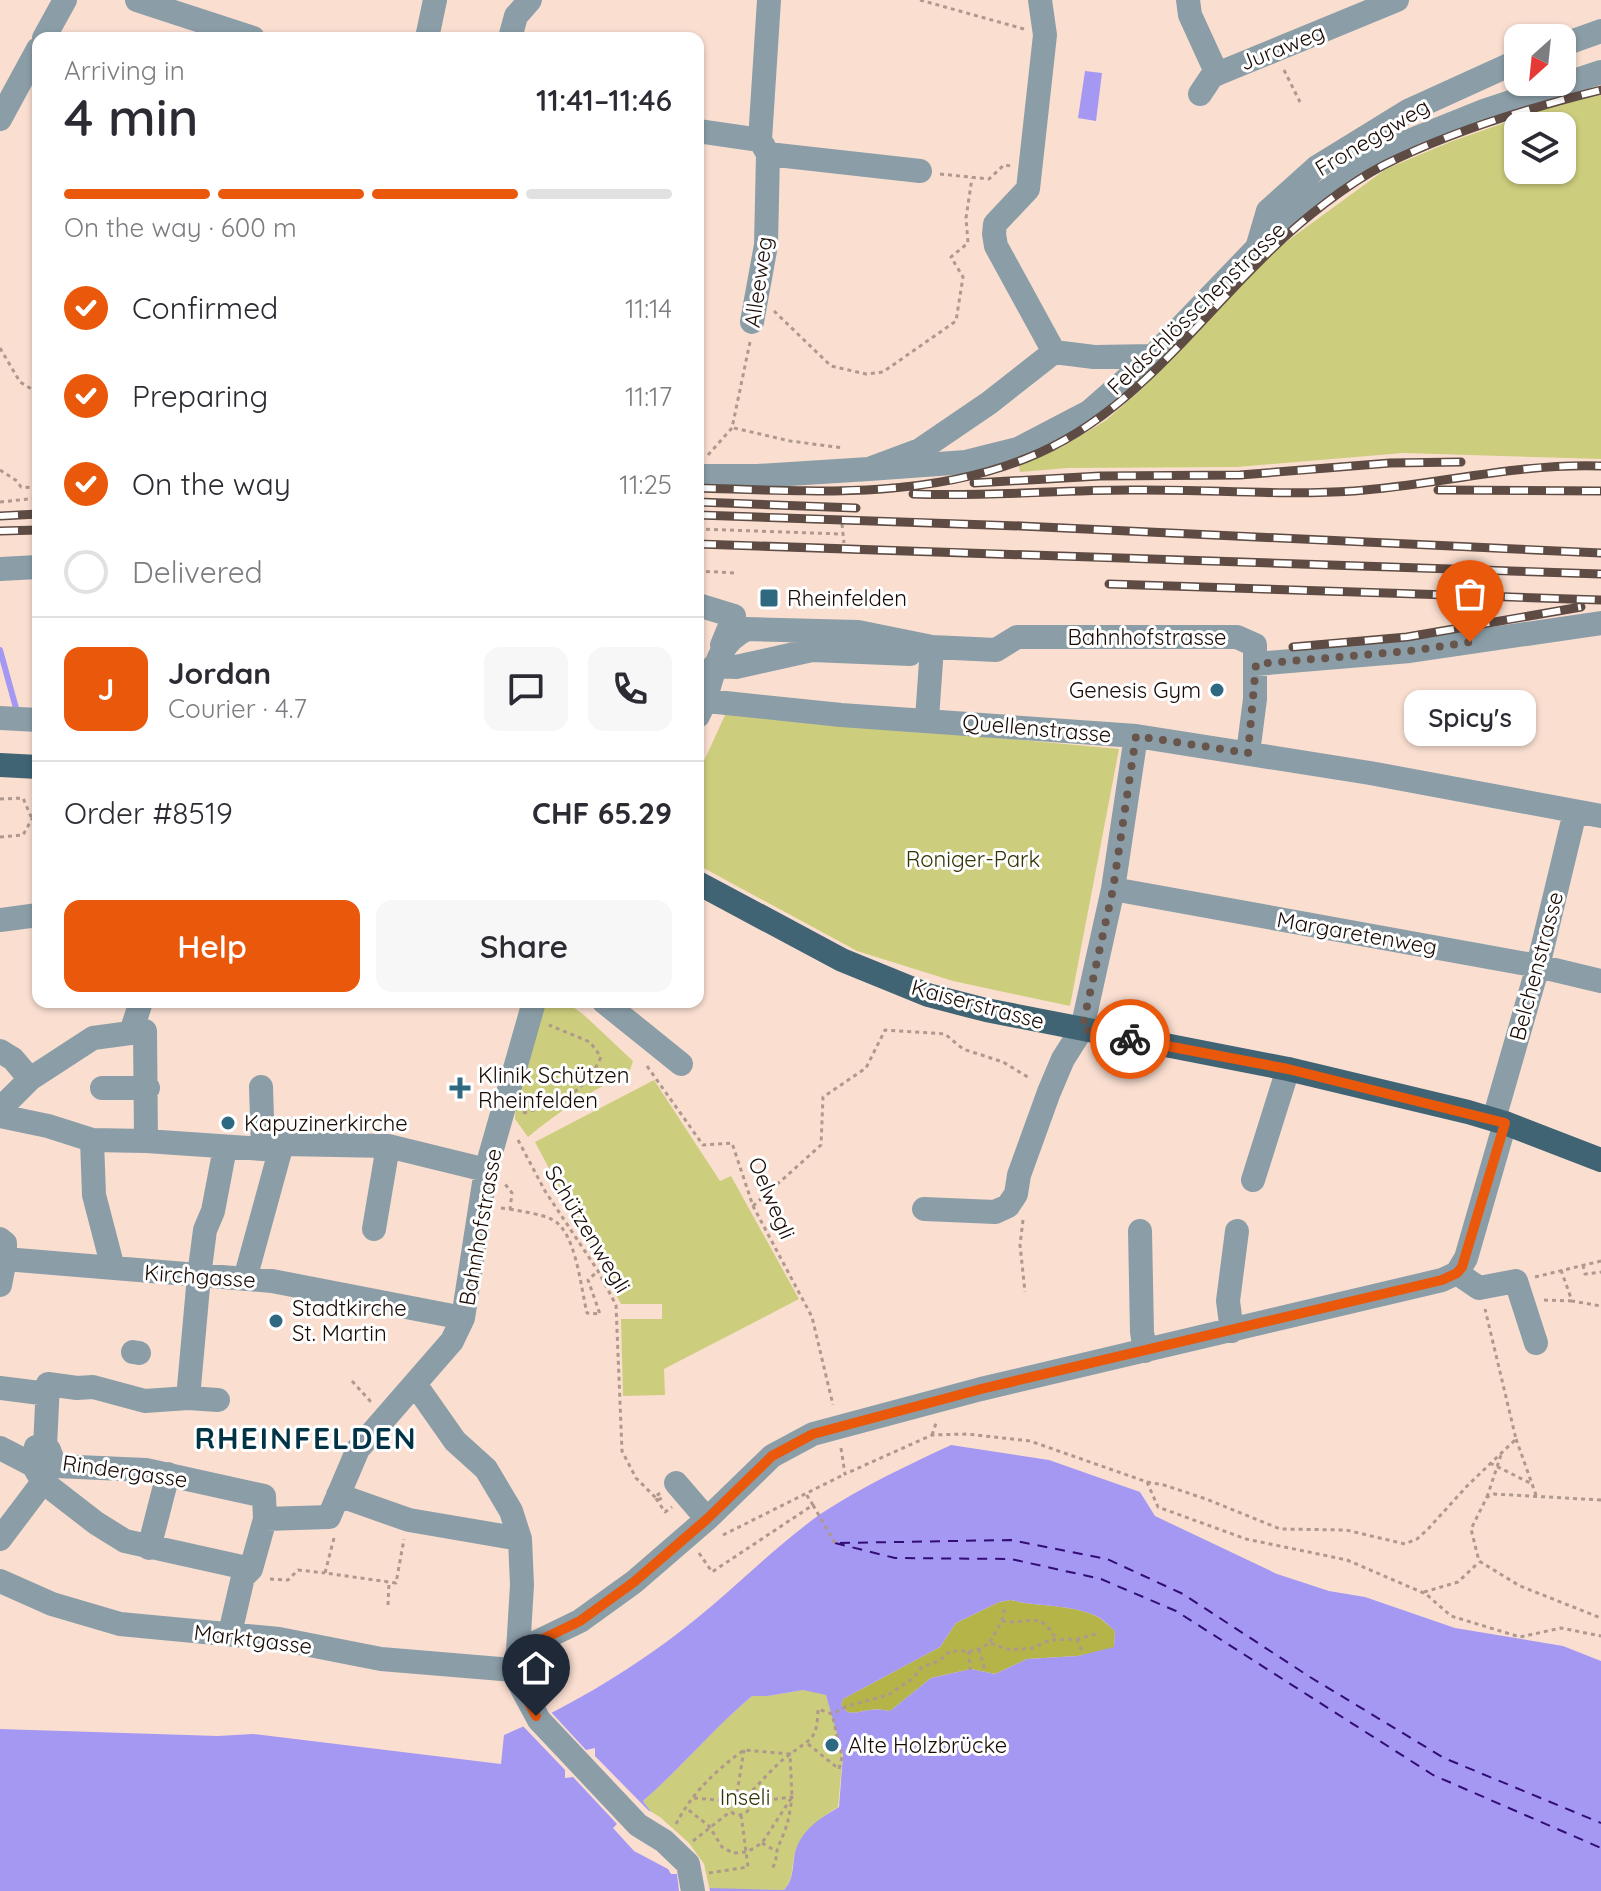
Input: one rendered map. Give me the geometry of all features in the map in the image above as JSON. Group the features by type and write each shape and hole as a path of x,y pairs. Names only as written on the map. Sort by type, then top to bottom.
{"main road":[{"path":"0,765 32,767"},
{"name":"Kaiserstrasse","path":"704,886 842,960 928,995 986,1010 1288,1069 1500,1121 1601,1160"}],"street":[{"path":"47,32 65,0"},
{"path":"137,0 235,32"},
{"path":"428,32 435,0"},
{"path":"512,32 516,16 530,0"},
{"name":"Alleeweg","path":"760,314 766,245 764,147 769,0"},
{"path":"1040,0 1045,35 1028,189 995,224 994,234 1008,270 1054,352"},
{"name":"Juraweg","path":"1188,0 1210,81 1275,50 1397,0"},
{"path":"1576,40 1601,31"},
{"path":"0,119 32,60"},
{"name":"Froneggweg","path":"1257,246 1268,211 1317,167 1408,111 1504,67"},
{"name":"Feldschlösschenstrasse","path":"704,469 757,476 869,469 966,462 1018,449 1089,412 1153,356 1281,223 1382,152 1484,111 1601,72"},
{"path":"704,132 764,147 920,171"},
{"path":"869,469 920,450 989,403 1054,352 1094,357 1153,356"},
{"path":"0,569 32,567"},
{"path":"704,607 734,616 714,666"},
{"path":"1256,664 1410,651 1601,623"},
{"name":"Bahnhofstrasse","path":"704,701 714,666 725,645 747,629 858,632 932,647 996,650 1017,637 1237,637 1255,645 1248,753"},
{"path":"927,719 932,647"},
{"name":"Bahnhofstrasse","path":"714,666 736,667 812,650 908,654 932,647"},
{"name":"Quellenstrasse","path":"704,708 927,719 1136,736 1601,816"},
{"path":"0,718 32,720"},
{"path":"924,1209 995,1212 1008,1206 1016,1194 1019,1175 1049,1092 1063,1059 1082,1029 1113,889 1136,736"},
{"name":"Belchenstrasse","path":"1457,1273 1466,1258 1575,812"},
{"name":"Margaretenweg","path":"1113,889 1538,966 1601,981"},
{"path":"0,920 32,916"},
{"path":"131,1032 139,1008"},
{"path":"611,1008 681,1064"},
{"name":"Bahnhofstrasse","path":"265,1519 329,1517 358,1449 452,1341 463,1318 486,1170 531,1011"},
{"path":"0,1109 30,1079 93,1038 145,1031 148,1088 146,1141"},
{"path":"0,1051 13,1059 30,1079"},
{"path":"1253,1180 1288,1069"},
{"path":"245,1279 273,1146 261,1087"},
{"path":"102,1088 148,1088"},
{"path":"0,1116 48,1126 92,1140 225,1148 388,1146 486,1170"},
{"path":"92,1140 94,1195 113,1268"},
{"path":"374,1229 388,1146"},
{"path":"188,1398 205,1230 213,1211 225,1148"},
{"path":"1140,1231 1145,1351"},
{"path":"1232,1331 1228,1301 1237,1231"},
{"path":"0,1285 2,1249"},
{"name":"Kirchgasse","path":"2,1249 113,1268 199,1276 222,1275 285,1284 387,1306 463,1318"},
{"path":"515,1660 580,1621 715,1527 772,1456 813,1434 838,1425 1442,1280 1457,1273 1479,1288 1520,1290 1536,1343"},
{"path":"0,1539 40,1465 48,1384 93,1387 145,1401 188,1398 218,1400"},
{"path":"415,1384 455,1441 486,1469 511,1511 520,1539 522,1585 515,1660 539,1720 638,1825 680,1854 688,1864 692,1884"},
{"path":"0,1388 48,1394"},
{"path":"0,1448 40,1465 116,1536 133,1545 262,1574"},
{"name":"Rindergasse","path":"40,1465 49,1450 55,1466 119,1467 168,1474 264,1496 265,1519"},
{"path":"149,1548 168,1474"},
{"path":"676,1483 715,1527"},
{"path":"338,1495 409,1520 520,1539"},
{"path":"262,1574 265,1519"},
{"path":"230,1633 243,1577 262,1574"},
{"name":"Marktgasse","path":"0,1581 52,1604 120,1624 279,1639 381,1659 515,1660"}],"path":[{"path":"920,0 1045,35"},
{"path":"1275,50 1300,102"},
{"path":"920,171 989,179 1004,165 1030,169"},
{"path":"760,314 831,366 866,374 883,372 956,321 963,277 951,257 968,243 966,218 972,178"},
{"name":"Alleeweg","path":"732,428 760,314"},
{"path":"0,348 20,382 32,389"},
{"path":"704,464 732,428 790,441 852,449"},
{"path":"0,470 21,487 32,488"},
{"path":"0,502 32,499"},
{"path":"842,524 844,543"},
{"path":"704,529 841,534"},
{"path":"704,571 736,573"},
{"path":"0,799 23,798 32,819 23,835 0,837"},
{"path":"503,1112 521,1114 562,1101 581,1089 601,1057 590,1042 531,1011"},
{"path":"753,1206 821,1145 823,1097 866,1068 885,1030 945,1034 963,1049 1003,1062 1027,1074 1040,1089 1049,1092"},
{"name":"Oelwegli","path":"638,1057 650,1068 703,1145 732,1143 753,1206 812,1317 838,1425 845,1474"},
{"name":"Schützenwegli","path":"503,1112 545,1191 598,1271 616,1305 622,1451 636,1478 658,1500"},
{"path":"1016,1194 1025,1201 1020,1245 1025,1292"},
{"path":"510,1209 553,1220 565,1230 587,1313 600,1314 588,1280 598,1271"},
{"path":"1520,1290 1561,1270 1601,1261"},
{"path":"1583,1265 1585,1274 1601,1272"},
{"path":"1561,1270 1572,1301"},
{"path":"1520,1290 1601,1306"},
{"path":"1484,1305 1516,1439 1536,1495"},
{"path":"352,1381 378,1409"},
{"path":"715,1527 806,1494 932,1435 967,1434 1030,1441 1206,1499 1280,1529 1346,1530 1393,1544 1405,1544 1428,1529 1516,1439"},
{"path":"1501,1452 1487,1497 1471,1529 1479,1561 1520,1586 1601,1618"},
{"path":"1490,1463 1532,1484"},
{"path":"1147,1482 1158,1507 1177,1516 1246,1539 1347,1560 1426,1594 1451,1616 1520,1637 1561,1628 1601,1636"},
{"path":"1487,1497 1502,1493 1601,1500"},
{"path":"806,1494 835,1543"},
{"path":"695,1549 712,1572 813,1505"},
{"path":"262,1574 288,1580 298,1570 396,1583 409,1520"},
{"path":"325,1573 336,1530"},
{"path":"1420,1593 1458,1582 1479,1561"},
{"path":"388,1605 389,1583"},
{"path":"747,1796 790,1754 808,1744 818,1726 818,1709 832,1714 847,1706 888,1695 912,1679 922,1667 939,1661 950,1651 979,1649 990,1643 1005,1608"},
{"path":"1002,1621 1037,1619 1049,1627 1056,1639"},
{"path":"990,1643 1010,1650 1100,1633"},
{"path":"1077,1639 1083,1653"},
{"path":"979,1649 985,1670"},
{"path":"969,1651 970,1670"},
{"path":"808,1744 839,1769 842,1757 832,1714"},
{"path":"676,1824 715,1770 744,1750 790,1754"},
{"path":"694,1798 729,1801 737,1793 744,1750"},
{"path":"771,1871 778,1859 776,1851 787,1831 792,1797 790,1754"},
{"path":"731,1811 741,1814 748,1810 750,1802 747,1796 737,1793"},
{"path":"750,1802 792,1797"},
{"path":"686,1808 709,1826 722,1847 733,1853 747,1852 762,1843 792,1797"},
{"path":"729,1801 731,1811"},
{"path":"695,1839 731,1811"},
{"path":"692,1884 748,1867 741,1814"},
{"path":"762,1843 776,1851"}],"green space":[{"path":"1601,95 1601,459 1403,453 1237,467 1068,468 1020,472 1019,466 1062,447 1105,421 1144,387 1275,250 1386,169 1504,123 1504,184 1576,184 1576,112 1535,112"},
{"name":"Roniger-Park","path":"726,713 1119,749 1070,1006 953,981 857,951 704,868 704,761"},
{"path":"541,1008 574,1008 633,1061 629,1073 576,1102 528,1137 515,1119 516,1099"},
{"path":"654,1080 720,1181 731,1176 799,1299 664,1369 665,1395 623,1396 621,1319 662,1319 662,1304 621,1304 535,1142"},
{"name":"Inseli","path":"803,1690 826,1694 843,1755 838,1807 818,1821 802,1839 784,1890 708,1889 643,1801 752,1696"}],"shaded area":[{"path":"1085,71 1102,73 1096,121 1078,118"},
{"path":"951,1445 1049,1460 1140,1492 1155,1516 1277,1574 1329,1591 1365,1597 1455,1628 1563,1646 1601,1661 1601,1891 0,1891 0,1729 218,1736 253,1734 501,1764 504,1735 555,1711 628,1669 696,1619 822,1513 869,1485","holes":["1011,1600 1074,1609 1097,1616 1115,1631 1114,1647 1078,1656 1027,1659 995,1674 971,1669 931,1678 890,1711 851,1713 841,1705 843,1699 940,1647 956,1623 999,1602","803,1690 826,1695 843,1755 839,1807 818,1821 802,1838 795,1853 791,1878 784,1890 708,1888 643,1801 752,1696"]},
{"path":"1011,1600 1094,1615 1115,1631 1114,1648 1078,1656 1027,1659 995,1674 971,1669 931,1678 890,1711 851,1713 841,1705 843,1699 940,1647 956,1623 999,1602"}],"pier":[{"path":"550,1711 586,1750 595,1748 595,1756 648,1810 689,1843 704,1864 710,1891 679,1891 677,1874 671,1874 668,1869 634,1851 613,1828 617,1824 573,1777 565,1778 565,1770 521,1724"}],"waterway":[{"path":"0,650 16,708"}],"ferry route":[{"path":"840,1543 1011,1540 1107,1559 1183,1594 1310,1677 1444,1758 1601,1823"},
{"path":"835,1543 895,1558 1011,1559 1101,1579 1176,1611 1433,1775 1601,1848"}],"railway":[{"path":"704,488 823,491 906,487 947,481 1027,458 1064,440 1130,393 1273,248 1355,182 1384,165 1463,131 1601,90"},
{"path":"974,483 1100,476 1240,475 1390,463 1461,462"},
{"path":"913,494 1130,490 1354,491 1508,471 1601,466"},
{"path":"1438,490 1601,491"},
{"path":"704,502 856,508"},
{"path":"0,516 32,514"},
{"path":"704,515 1021,526 1601,553"},
{"path":"0,531 32,530"},
{"path":"704,544 1601,574"},
{"path":"1109,584 1601,600"},
{"path":"1293,647 1407,637 1581,607"}],"way so far":[{"path":"1130,1039 1082,1029 1113,889 1136,736 1248,753 1256,664 1410,651 1470,642"}],"place":[{"name":"Rheinfelden","path":"769,598"},
{"name":"Spicy's","path":"1470,642"},
{"name":"Genesis Gym","path":"1217,690"},
{"name":"Klinik Schützen Rheinfelden","path":"460,1088"},
{"name":"Kapuzinerkirche","path":"228,1123"},
{"name":"Stadtkirche St. Martin","path":"276,1321"},
{"name":"Alte Holzbrücke","path":"832,1745"}],"district":[{"name":"RHEINFELDEN","path":"306,1438"}],"route":[{"path":"536,1716 512,1670 518,1651 580,1621 634,1582 707,1519 772,1456 813,1434 981,1389 1442,1280 1462,1267 1505,1123 1288,1069 1130,1039"}]}
